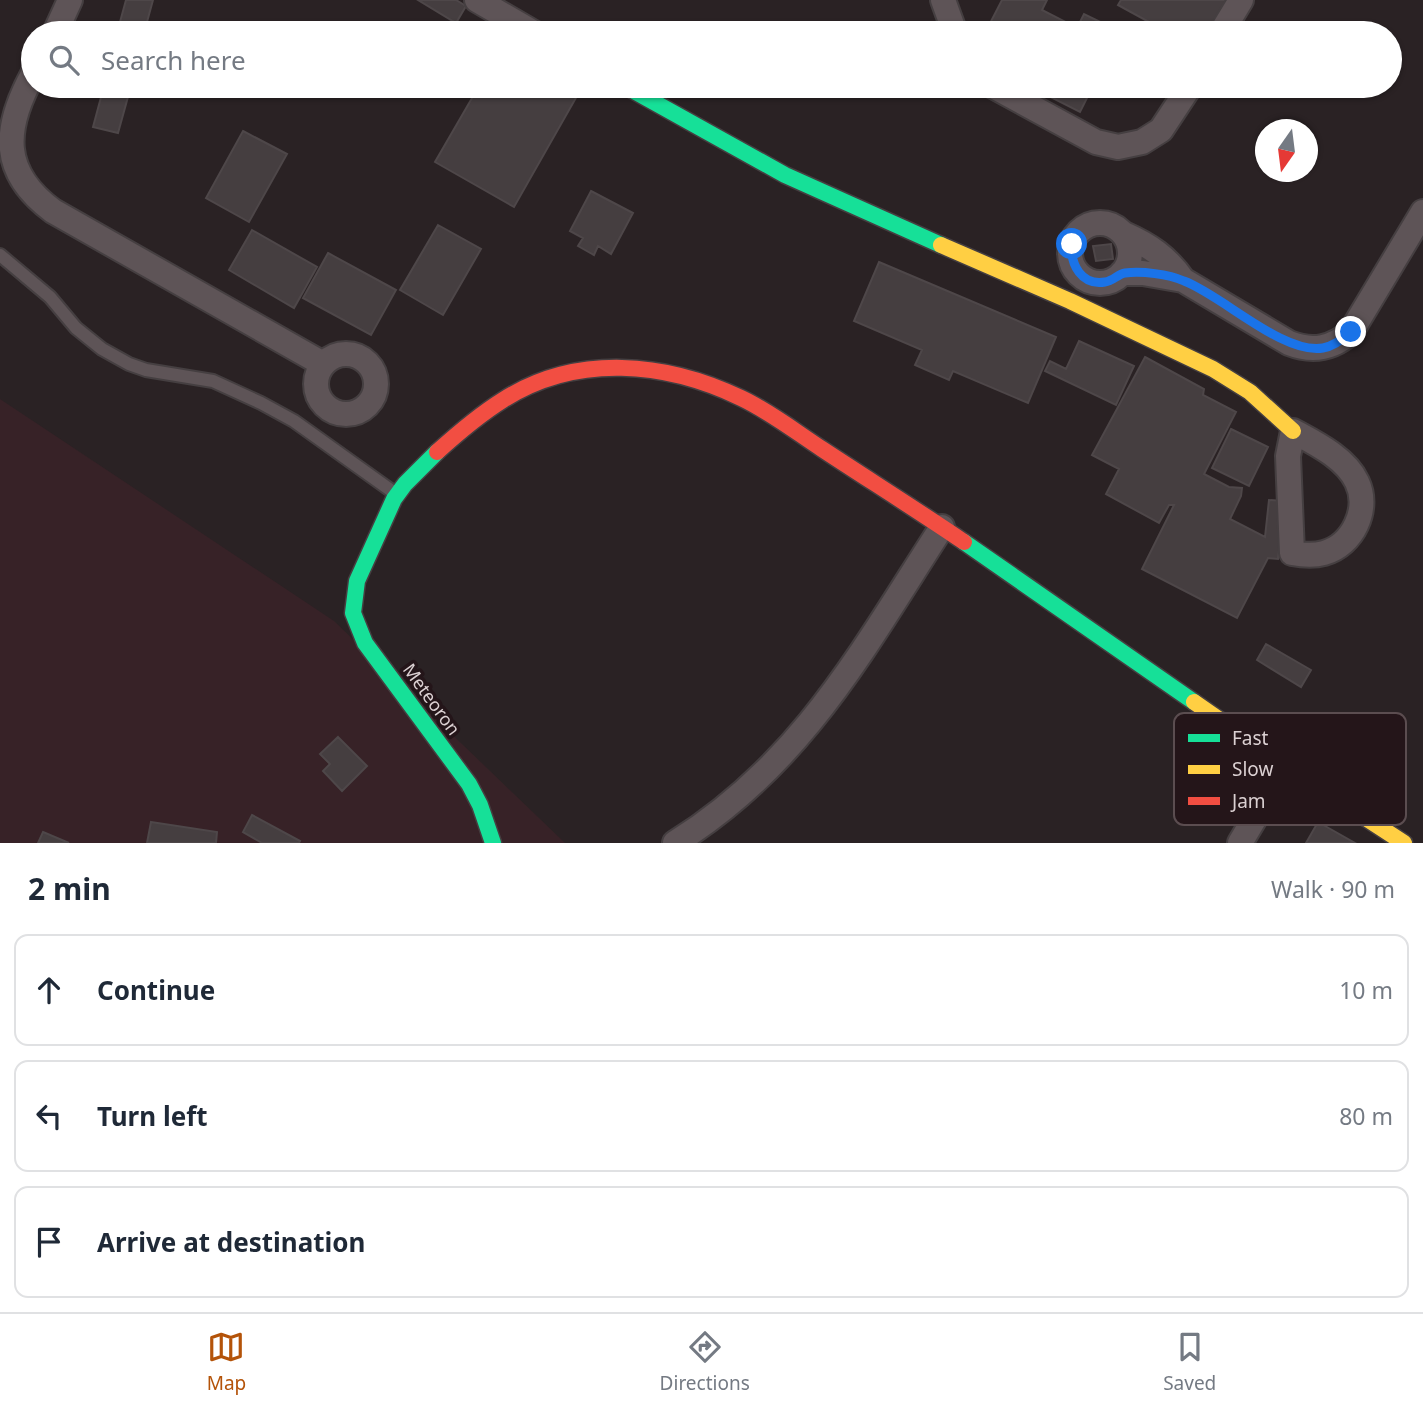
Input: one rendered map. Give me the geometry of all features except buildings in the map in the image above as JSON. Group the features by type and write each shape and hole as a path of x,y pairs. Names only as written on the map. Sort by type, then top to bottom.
{"street":[{"path":"60,21 70,0"},
{"path":"477,0 513,21"},
{"path":"943,0 951,21"},
{"path":"1228,21 1241,0"},
{"path":"22,98 9,136 10,156 24,187 37,200 323,364"},
{"path":"647,98 785,175 1070,301 1232,380 1250,392 1293,430 1320,446 1348,468 1357,482 1362,499 1360,516 1353,532 1341,545 1326,553 1309,556 1292,553 1288,456 1293,430"},
{"path":"1015,98 1096,142 1118,147 1142,142 1161,130 1182,98"},
{"path":"1122,273 1143,273 1183,280 1289,342 1308,348 1323,348 1341,341 1351,332 1423,212"},
{"path":"1124,234 1130,246 1130,256 1122,273 1104,282 1085,278 1073,264 1072,244 1082,229 1101,223 1110,224 1156,251 1171,263 1183,280"},
{"path":"1070,301 1085,278"},
{"name":"Meteoron","path":"493,843 471,787 368,645 353,612 358,576 397,494 464,426 511,394 572,370 602,366 645,367 703,380 744,399 942,527 1210,713"},
{"path":"675,843 740,796 789,749 814,720 942,527"},
{"path":"1240,843 1251,825"},
{"name":"Meteoron","path":"1376,825 1404,843"}],"lane":[{"path":"0,255 50,297 76,328 102,349 146,370 213,382 261,403 294,421 397,494"}],"shaded area":[{"path":"0,399 334,621 565,843 0,843"}],"traffic: fast":[{"path":"647,98 785,175 941,245"},
{"path":"437,452 394,499 357,581 353,613 365,643 469,784 480,805 493,843"},
{"path":"964,542 1194,702"}],"traffic: slow":[{"path":"941,245 1070,301 1213,369 1250,392 1293,431"},
{"path":"1194,702 1210,713"},
{"path":"1376,825 1404,843"}],"traffic: jam":[{"path":"437,452 486,412 531,385 591,369 652,370 712,386 751,403 964,542"}],"route":[{"path":"1072,244 1073,264 1085,278 1104,282 1122,273 1143,273 1183,280 1296,346 1323,348 1341,341 1351,332"}]}
